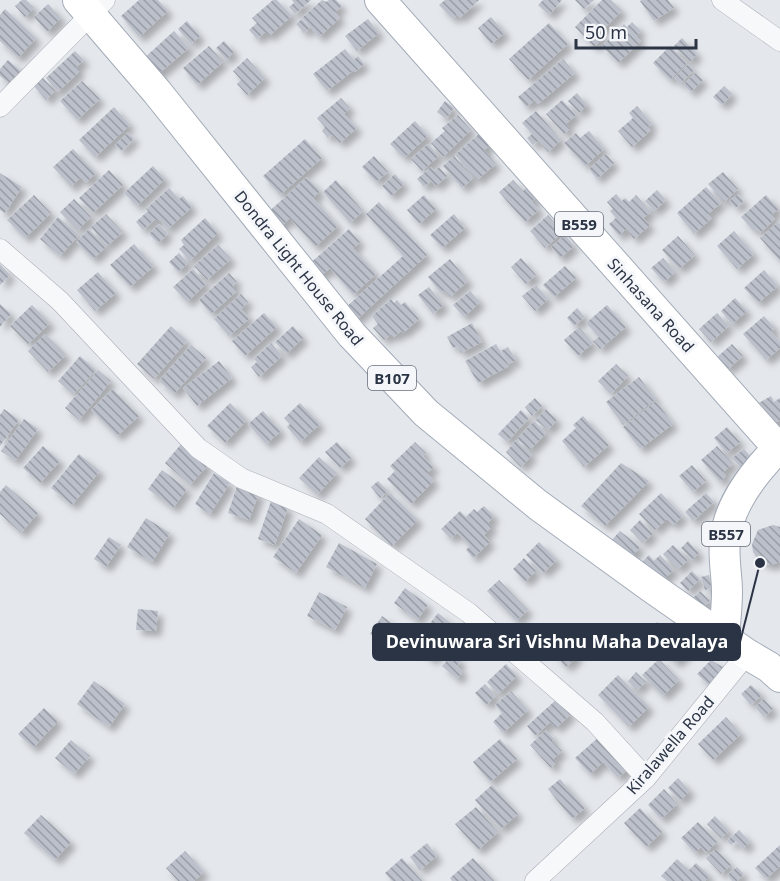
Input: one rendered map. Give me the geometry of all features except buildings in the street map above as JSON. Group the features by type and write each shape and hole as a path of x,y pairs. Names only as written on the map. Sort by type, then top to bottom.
{"main road":[{"name":"Sinhasana Road","path":"380,0 779,447"},
{"name":"Dondra Light House Road","path":"91,5 352,335 426,414 537,505 769,667 780,677"},
{"name":"B557","path":"736,646 724,556 727,531 735,506 743,491 779,447"}],"street":[{"path":"722,0 780,41"},
{"path":"0,107 91,5"},
{"path":"0,249 60,301 198,448 241,478 327,514 469,614 595,722 646,778"},
{"name":"Kiralawella Road","path":"535,881 646,778 736,646"}],"place":[{"name":"Devinuwara Sri Vishnu Maha Devalaya","path":"760,563"}]}
